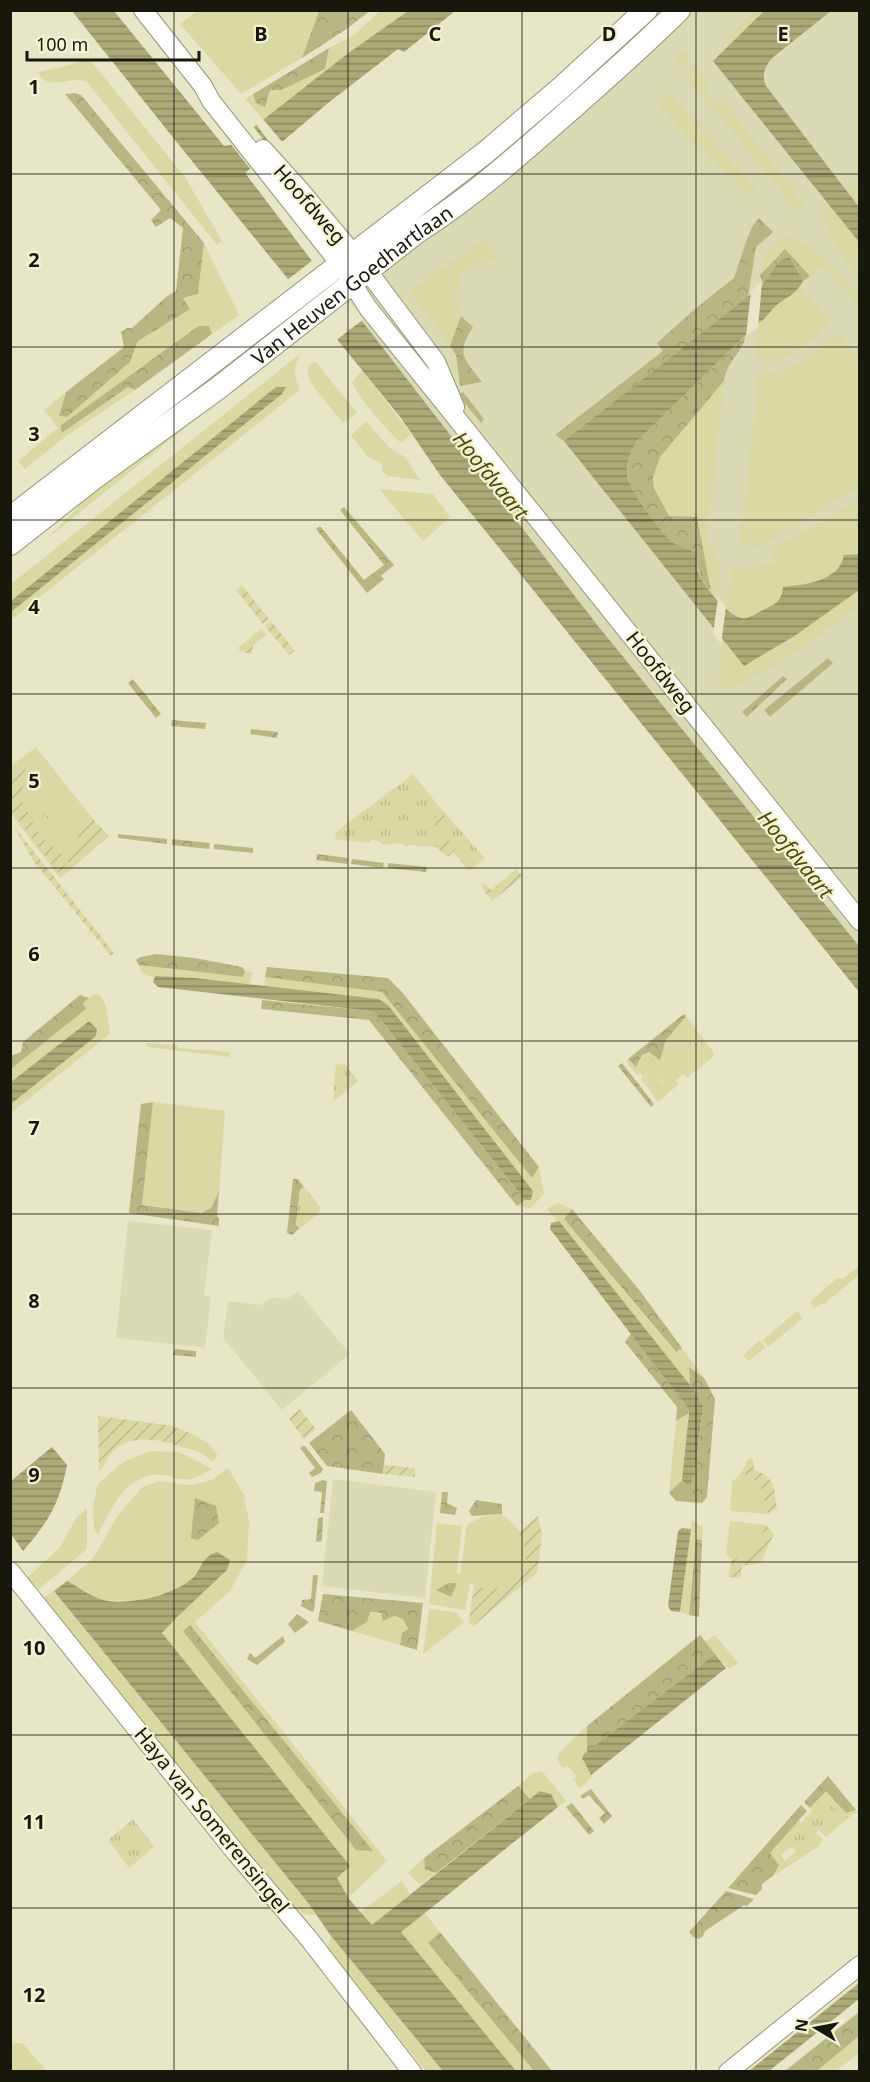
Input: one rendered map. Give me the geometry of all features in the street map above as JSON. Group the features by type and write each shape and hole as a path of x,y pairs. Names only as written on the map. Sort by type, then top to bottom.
{"main road":[{"name":"Van Heuven Goedhartlaan","path":"10,544 94,478 217,389 309,316 348,272 562,87 646,10"},
{"name":"Van Heuven Goedhartlaan","path":"10,518 294,298 348,272 446,213 521,154 679,10"}],"street":[{"name":"Hoofdweg","path":"142,10 203,86 211,101 239,126 348,272 368,308 450,411 462,422 860,921"},
{"name":"Haya van Somerensingel","path":"10,1571 230,1845 309,1939 412,2072"},
{"path":"728,2072 860,1965"}],"shaded area":[{"path":"72,11 114,11 224,146 231,145 347,54 408,11 455,11 404,52 398,49 328,103 245,173 598,626 859,946 859,992 440,475 401,418"},
{"path":"648,11 859,11 859,965 319,291"},
{"path":"764,11 831,11 772,58 766,68 764,78 766,86 859,207 859,242 713,61"},
{"path":"789,257 803,281 797,289 757,324 636,442 627,465 628,480 632,489 652,519 671,541 696,553 698,572 705,585 732,614 750,617 774,604 781,596 783,587 820,580 836,571 844,555 859,554 859,590 796,635 744,666 564,441 750,295 763,284 780,260"},
{"path":"276,387 286,387 282,394 11,612 11,601"},
{"path":"155,976 194,978 379,999 388,1005 533,1191 531,1200 525,1200 376,1014 371,1011 158,987 153,982"},
{"path":"89,1021 97,1029 96,1036 11,1104 11,1082"},
{"path":"128,1221 212,1230 204,1295 211,1297 205,1348 116,1338"},
{"path":"559,1221 690,1385 703,1405 695,1474 690,1485 686,1485 682,1480 689,1413 687,1407 550,1229 551,1223"},
{"path":"298,1291 350,1354 282,1410 223,1338 228,1301 260,1305 271,1297 287,1299"},
{"path":"52,1447 67,1465 64,1479 52,1511 23,1551 11,1534 11,1481"},
{"path":"333,1479 436,1492 425,1598 322,1586"},
{"path":"682,1528 691,1529 680,1612 671,1611 668,1606 678,1531"},
{"path":"217,1552 230,1560 227,1570 162,1633 350,1866 337,1878 349,1899 372,1925 540,1791 551,1794 558,1807 401,1932 516,2071 443,2071 331,1936 309,1904 54,1591 67,1581 100,1599 121,1602 146,1599 170,1591 189,1581 204,1561"},
{"path":"715,1654 726,1668 591,1775 582,1758 584,1754"},
{"path":"859,1983 859,1999 769,2071 749,2071"}],"green space":[{"path":"319,10 370,11 302,58"},
{"path":"197,11 319,11 302,58 241,94 180,24"},
{"path":"380,11 408,11 347,54 264,120 245,99 253,94 256,103 270,90 325,69 329,48 354,35"},
{"path":"754,11 764,11 729,46 724,40"},
{"path":"329,48 325,69 281,90 270,90 265,107 256,103 253,94"},
{"path":"685,50 691,57 680,67 674,60"},
{"path":"81,60 91,61 185,177 222,241 217,245 87,82 73,80 53,83 42,78 38,72 70,65"},
{"path":"695,66 710,83 704,88 717,105 724,101 805,207 797,211 686,76"},
{"path":"670,93 757,190 752,196 699,148 657,104"},
{"path":"65,94 81,95 204,243 198,294 183,298 190,309 138,341 130,362 67,417 59,416 66,392 124,347 121,332 132,328 166,297 176,291 183,228 170,218 156,227 151,220 161,210"},
{"path":"854,184 859,185 859,207 845,189"},
{"path":"827,202 859,242 859,278 841,253 828,227 822,207"},
{"path":"759,218 773,232 756,247 748,297 564,441 555,435 663,351 657,343 734,278 752,227"},
{"path":"791,237 819,253 859,293 858,304 824,266 810,276 785,249 760,275 773,245 784,238"},
{"path":"484,239 499,258 497,261 477,263 463,273 454,297 461,316 450,346 410,291"},
{"path":"204,243 239,315 212,334 209,326 197,326 60,426 63,433 128,387 135,390 66,436 25,469 18,461 58,428 44,410 66,392 59,416 67,417 130,362 138,341 189,309 183,298 198,294"},
{"path":"785,249 810,276 803,281 788,257 780,260 763,284 760,275"},
{"path":"800,286 831,324 790,354 772,361 762,359 754,351 757,324"},
{"path":"461,316 473,327 464,344 464,356 482,382 460,386 456,355 450,346"},
{"path":"198,326 209,326 212,334 135,390 128,387 62,433 60,426"},
{"path":"839,334 859,359 859,487 769,541 755,547 740,543 759,375 792,365"},
{"path":"745,336 724,381 660,457 653,477 654,488 669,516 697,517 711,591 701,577 693,551 671,541 644,509 628,480 627,465 636,442"},
{"path":"301,353 295,371 300,390 11,620 11,584"},
{"path":"315,361 357,413 343,423 313,386 307,372 309,365"},
{"path":"362,370 411,434 401,443 374,415 352,383"},
{"path":"724,381 707,536 720,568 718,599 711,591 697,517 669,516 654,488 653,477 660,457"},
{"path":"463,392 484,419 481,423 458,395"},
{"path":"195,420 49,537 106,478"},
{"path":"366,421 389,447 406,458 420,480 388,476 382,471 383,464 367,456 351,435"},
{"path":"379,489 433,494 450,517 423,541"},
{"path":"859,501 859,554 844,555 835,571 820,580 783,587 782,596 775,605 745,618 735,617 725,610 732,565 754,568 775,563 771,550"},
{"path":"344,507 394,565 381,576 384,579 367,593 316,529 320,526 364,580 384,565 340,510"},
{"path":"242,585 269,619 263,624 236,590"},
{"path":"859,590 859,606 788,658 739,684 728,688 718,685 722,640 744,666 796,635"},
{"path":"271,621 295,651 289,655 265,626"},
{"path":"261,629 266,634 253,645 252,654 241,652 238,648"},
{"path":"828,658 833,663 770,717 764,710"},
{"path":"783,676 787,679 747,717 742,712"},
{"path":"133,679 161,714 156,718 128,683"},
{"path":"172,720 206,723 205,729 171,726"},
{"path":"251,729 278,732 277,738 250,734"},
{"path":"36,747 93,819 78,825 78,848 66,853 70,870 60,878 11,814 11,811 61,875 60,853 42,837 21,798 25,765 11,778 11,766"},
{"path":"25,765 26,777 21,799 36,829 45,841 60,852 67,871 61,876 11,811 11,778"},
{"path":"413,774 485,858 469,871 453,852 448,857 436,847 410,845 407,847 399,843 383,845 379,841 372,840 368,843 335,839 336,832"},
{"path":"51,805 71,810 73,813 69,821 52,820 43,816 44,809"},
{"path":"440,810 450,822 445,822 441,829 432,823"},
{"path":"93,819 109,836 70,870 66,853 78,848 78,825"},
{"path":"13,825 114,953 111,956 34,862"},
{"path":"118,834 167,839 167,844 118,838"},
{"path":"440,835 456,849 448,857 436,847"},
{"path":"172,839 210,843 209,849 172,845"},
{"path":"214,844 253,848 253,853 214,849"},
{"path":"317,854 348,858 347,864 316,860"},
{"path":"352,859 384,863 383,868 351,864"},
{"path":"388,863 427,867 426,872 388,868"},
{"path":"516,869 523,876 492,901 481,886 484,883 491,890"},
{"path":"156,954 195,958 242,967 245,971 243,977 139,965 136,960"},
{"path":"139,965 242,977 245,971 253,972 250,985 160,976 154,978 142,973"},
{"path":"267,967 388,978 402,992 539,1167 532,1178 382,992 265,977"},
{"path":"265,977 382,992 531,1177 539,1167 544,1194 530,1208 517,1206 525,1200 531,1200 533,1191 388,1005 379,999 264,986"},
{"path":"94,994 99,994 106,1005 110,1034 11,1113 11,1104 96,1036 97,1029 89,1021 11,1082 11,1069 86,1009 82,1003"},
{"path":"80,995 89,998 83,1003 86,1009 11,1069 11,1056 21,1052 23,1042"},
{"path":"262,1000 371,1011 376,1014 525,1200 517,1206 369,1020 261,1009"},
{"path":"684,1014 686,1016 666,1040 660,1060 649,1052 642,1055 636,1067 628,1059"},
{"path":"686,1016 714,1056 687,1078 684,1074 676,1080 679,1084 658,1102 641,1079 643,1077 640,1073 637,1075 626,1061 628,1059 636,1067 642,1055 649,1052 660,1059 666,1040","holes":["650,1058 660,1070 668,1070 659,1078 663,1081 657,1087 640,1066"]},
{"path":"147,1043 230,1052 230,1057 147,1047"},
{"path":"650,1057 660,1070 665,1066 668,1070 659,1078 662,1083 657,1087 640,1066"},
{"path":"622,1063 654,1104 651,1107 618,1066"},
{"path":"336,1064 345,1065 358,1081 333,1102"},
{"path":"153,1102 225,1111 219,1191 211,1208 201,1213 142,1205"},
{"path":"153,1102 142,1205 201,1213 211,1208 219,1191 217,1215 219,1226 129,1213 141,1104"},
{"path":"293,1179 298,1179 304,1187 300,1190 296,1225 300,1228 292,1235 287,1233"},
{"path":"304,1187 320,1207 319,1213 300,1228 296,1225 300,1190"},
{"path":"558,1203 572,1209 564,1219 675,1352 682,1348 704,1378 689,1367 690,1385 547,1209"},
{"path":"572,1209 640,1291 682,1348 676,1352 564,1219"},
{"path":"859,1266 859,1275 824,1304 814,1308 810,1302 837,1278 843,1279"},
{"path":"797,1311 803,1318 768,1347 763,1340"},
{"path":"631,1334 687,1407 689,1413 676,1421 677,1407 625,1342"},
{"path":"760,1340 766,1347 749,1361 743,1355"},
{"path":"174,1349 196,1351 196,1357 173,1355"},
{"path":"689,1367 704,1378 715,1399 707,1497 702,1503 676,1501 669,1493 682,1480 686,1485 690,1485 695,1474 703,1405 690,1385"},
{"path":"300,1409 316,1429 304,1439 289,1419"},
{"path":"351,1410 385,1454 383,1474 327,1466 309,1443"},
{"path":"689,1413 682,1480 669,1493 676,1421"},
{"path":"98,1416 173,1426 192,1434 181,1447 147,1440 126,1443 117,1448 103,1468 99,1470"},
{"path":"192,1434 208,1443 218,1456 212,1461 200,1452 181,1447"},
{"path":"303,1446 323,1469 321,1473 312,1477 309,1473 315,1468 300,1448"},
{"path":"150,1451 179,1452 212,1469 190,1479 163,1475 139,1479 122,1493 98,1534 94,1530 93,1504 98,1484 123,1462"},
{"path":"749,1458 753,1459 754,1469 767,1476 773,1484 777,1508 768,1514 759,1482 741,1473"},
{"path":"384,1465 415,1468 415,1477 383,1474"},
{"path":"228,1468 244,1495 249,1522 247,1560 230,1591 195,1622 387,1861 348,1898 337,1878 349,1866 162,1633 177,1617 208,1555 191,1580 173,1591 135,1601 101,1600 67,1581 93,1558 119,1514 142,1487 160,1481 190,1485 212,1480"},
{"path":"741,1473 759,1482 768,1514 730,1511 732,1482"},
{"path":"327,1481 324,1513 320,1513 322,1492 314,1491 315,1483"},
{"path":"442,1492 448,1492 447,1503 457,1508 455,1515 440,1513"},
{"path":"195,1498 216,1506 219,1523 198,1540 191,1538"},
{"path":"476,1500 502,1504 502,1514 472,1516 469,1511"},
{"path":"87,1508 87,1549 39,1589 27,1578 60,1547 76,1518"},
{"path":"502,1514 519,1531 526,1550 526,1560 519,1577 512,1583 493,1589 480,1589 470,1583 465,1610 429,1604 437,1523 462,1526 457,1573 460,1574 467,1525 481,1517"},
{"path":"538,1516 542,1535 537,1573 473,1626 469,1621 474,1585 484,1589 495,1589 518,1578 526,1557 519,1532"},
{"path":"323,1517 322,1541 316,1542 318,1518"},
{"path":"692,1520 703,1528 702,1540 696,1539 689,1615 680,1612"},
{"path":"730,1521 766,1525 752,1553 732,1560 726,1553"},
{"path":"766,1525 774,1534 761,1562 754,1565 742,1565 740,1578 728,1577 732,1560 752,1553"},
{"path":"696,1539 702,1540 699,1617 689,1615"},
{"path":"313,1575 318,1575 314,1611 312,1612 301,1606 302,1600 311,1599"},
{"path":"449,1583 457,1583 451,1597 436,1590"},
{"path":"54,1591 318,1915 306,1915 289,1903 38,1601"},
{"path":"323,1594 423,1603 417,1650 400,1645 402,1633 408,1629 403,1619 394,1616 383,1621 381,1613 370,1612 367,1622 352,1631 318,1621"},
{"path":"429,1609 456,1612 464,1622 423,1654"},
{"path":"369,1612 403,1619 408,1629 402,1633 400,1645 352,1631 367,1622"},
{"path":"297,1614 309,1622 295,1633 288,1624"},
{"path":"190,1625 373,1851 356,1850 183,1631"},
{"path":"700,1635 715,1654 587,1752 587,1726"},
{"path":"283,1636 285,1642 257,1665 247,1659 250,1653 255,1658"},
{"path":"716,1636 738,1663 729,1669 705,1642"},
{"path":"587,1726 587,1752 582,1758 592,1777 580,1788 573,1779 576,1776 567,1765 563,1768 558,1758 559,1753"},
{"path":"542,1771 566,1801 558,1807 551,1794 540,1791 530,1799 518,1786 533,1773"},
{"path":"828,1776 856,1810 846,1813 826,1791 810,1808 804,1802"},
{"path":"518,1786 530,1799 436,1873 425,1870 424,1858"},
{"path":"591,1789 612,1816 604,1824 599,1818 605,1813 589,1795 583,1799 580,1796"},
{"path":"826,1791 846,1813 856,1810 859,1813 853,1814 826,1837 819,1830 839,1813 825,1797 813,1810 810,1808"},
{"path":"825,1796 839,1813 795,1850 787,1844 796,1834 794,1831"},
{"path":"572,1803 594,1831 589,1835 566,1807"},
{"path":"801,1805 807,1811 770,1853 779,1865 773,1876 762,1884 762,1889 756,1895 728,1888"},
{"path":"133,1819 154,1847 129,1868 108,1840"},
{"path":"799,1820 801,1823 794,1831 796,1833 792,1846 781,1855 785,1861 815,1833 823,1839 818,1847 773,1876 779,1865 770,1853"},
{"path":"424,1858 425,1870 436,1873 420,1885 408,1873"},
{"path":"402,1881 410,1894 372,1926 360,1912"},
{"path":"726,1891 754,1899 747,1906 744,1905 705,1931 699,1939 693,1937 689,1932"},
{"path":"424,1912 440,1932 428,1943 534,2071 516,2071 401,1932"},
{"path":"440,1932 552,2071 534,2071 428,1943"},
{"path":"331,1936 443,2071 426,2071 327,1949"},
{"path":"859,2012 859,2036 817,2071 785,2071"},
{"path":"859,2036 859,2053 836,2071 816,2072"},
{"path":"14,2043 22,2043 47,2071 11,2071 11,2046"}],"pier":[{"path":"262,118 284,144 276,151 255,123"},
{"path":"252,125 274,153 252,171 229,142"},
{"path":"314,259 364,319 335,341 286,281"},
{"path":"762,282 758,328 746,336 751,291"},
{"path":"718,598 726,607 721,644 713,634"}],"water label":[{"name":"Hoofdvaart","path":"491,475"},
{"name":"Hoofdvaart","path":"796,854"}]}
